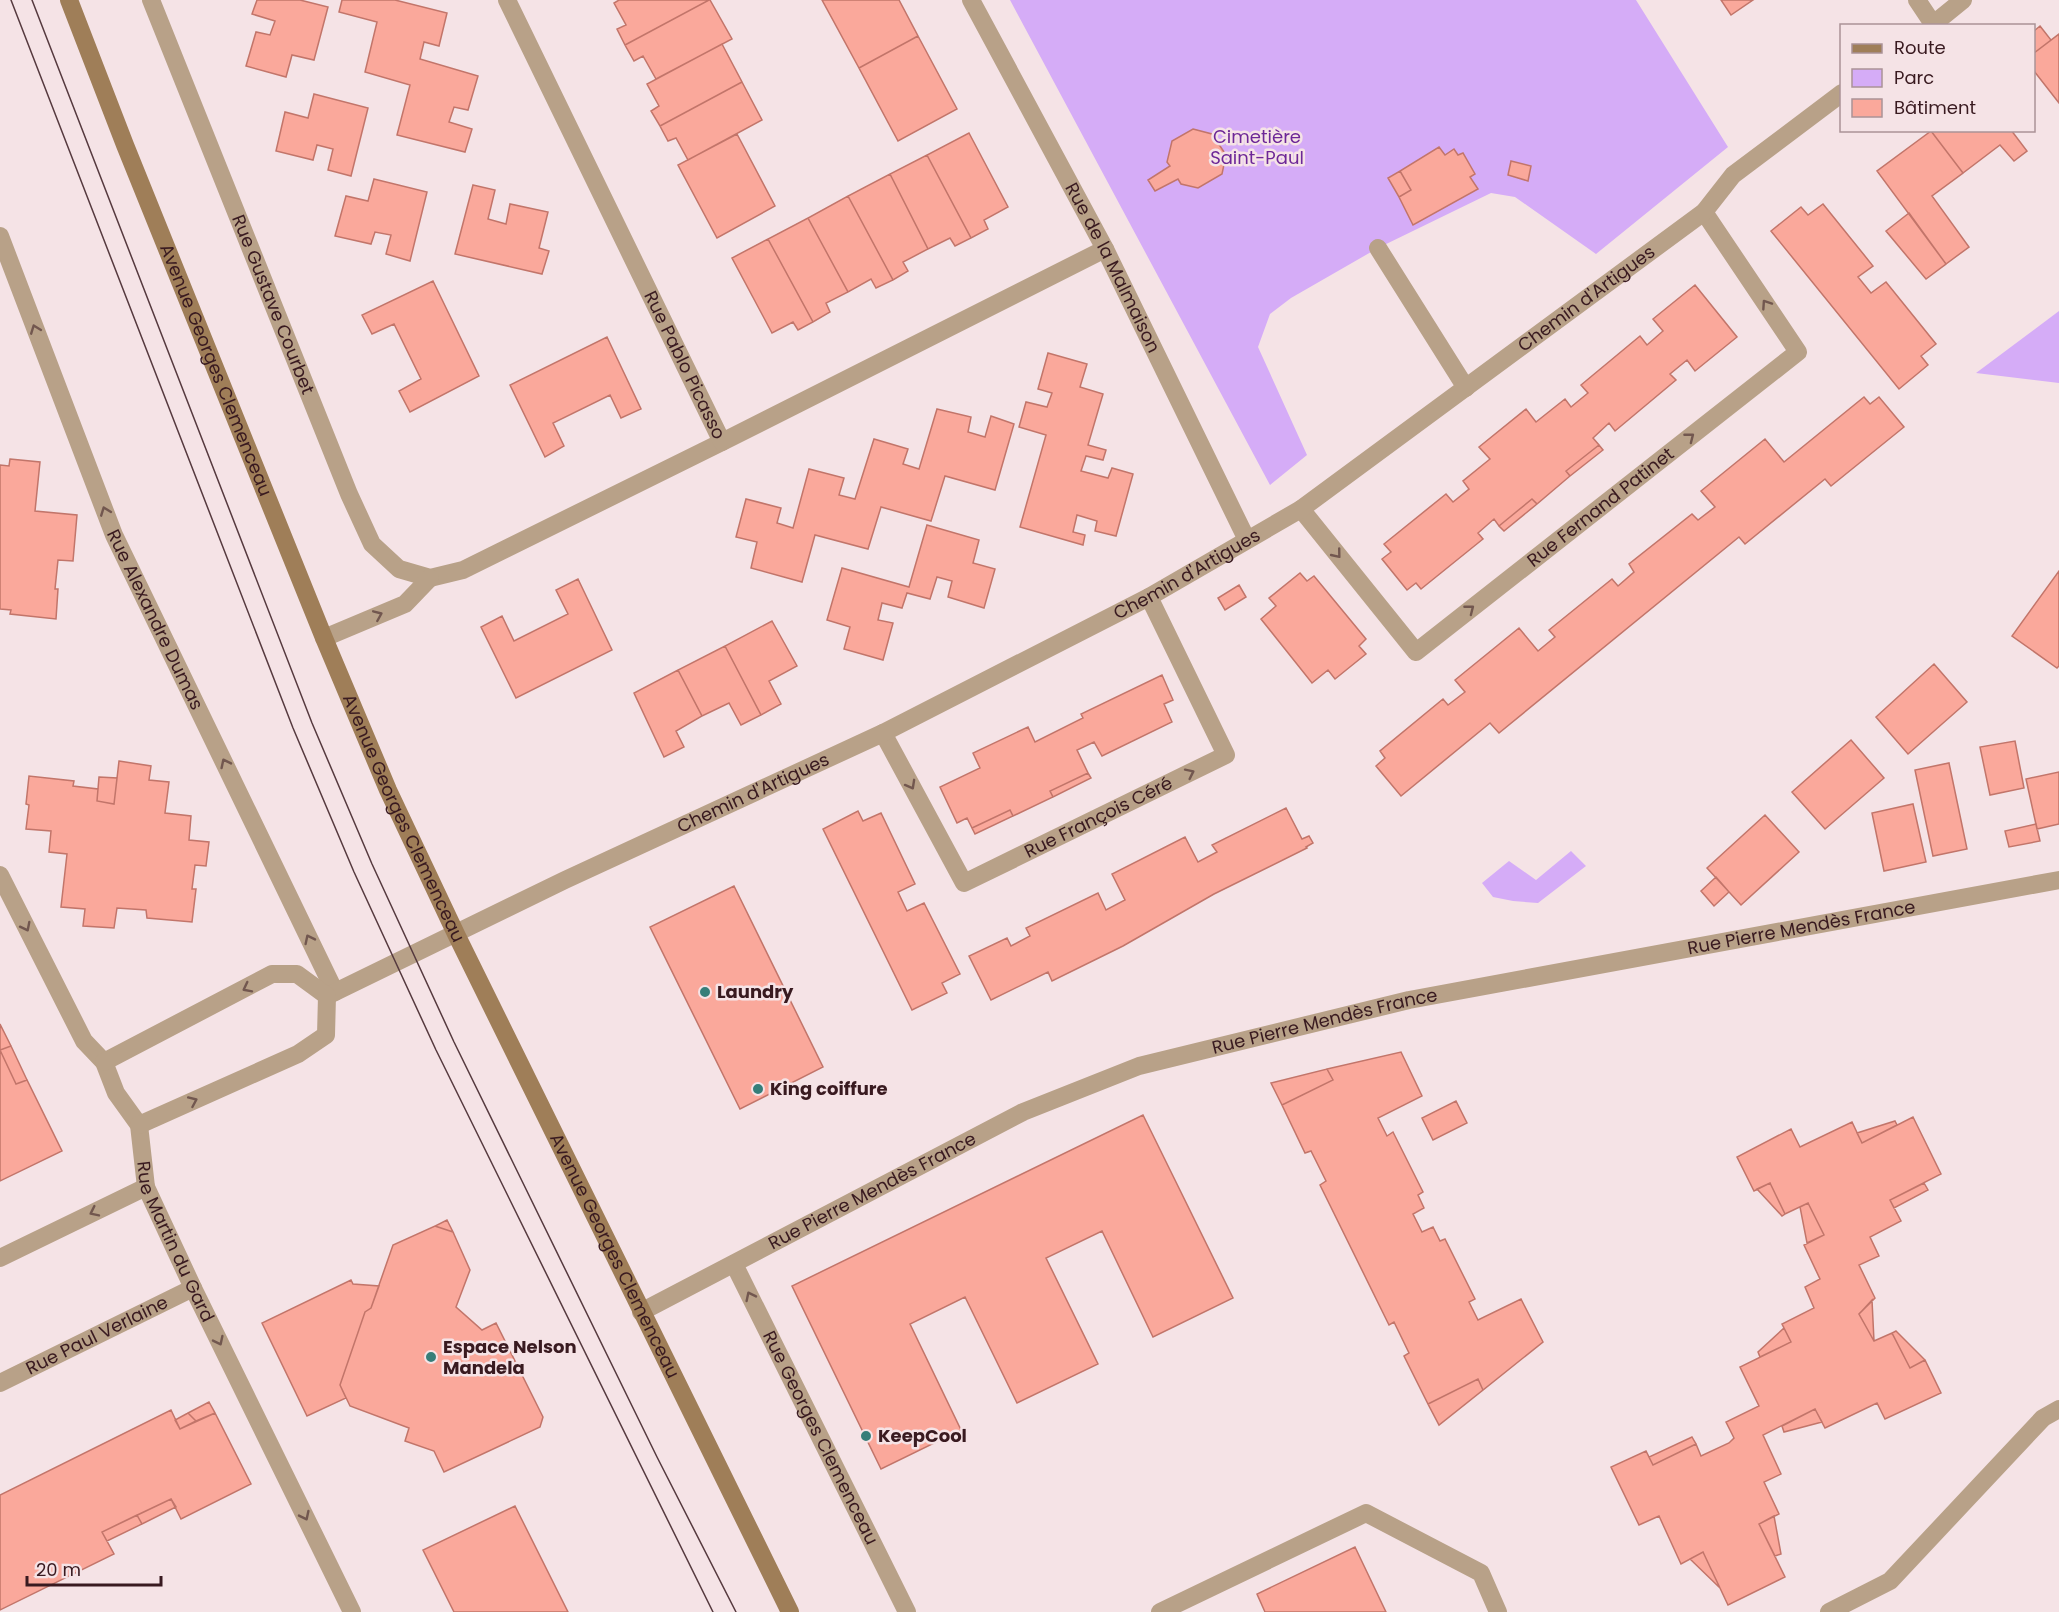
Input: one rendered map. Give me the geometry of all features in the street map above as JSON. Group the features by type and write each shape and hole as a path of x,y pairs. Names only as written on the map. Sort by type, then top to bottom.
{"street":[{"name":"Avenue Georges Clemenceau","path":"69,0 125,145 324,638 388,790 456,934 790,1612"},
{"name":"Rue Gustave Courbet","path":"151,0 353,504 372,544 399,569 430,578 463,570 722,442"},
{"name":"Rue Pablo Picasso","path":"507,0 722,442 1105,249"},
{"name":"Rue de la Malmaison","path":"971,0 1105,249 1247,540"},
{"path":"1917,0 1931,24"},
{"path":"1933,24 1964,0"},
{"name":"Chemin d'Artigues","path":"331,994 566,880 883,733 1149,597 1301,509 1704,212 1733,175 1840,95"},
{"name":"Rue Fernand Patinet","path":"1301,509 1416,652 1798,352 1704,212"},
{"name":"Rue Alexandre Dumas","path":"0,236 114,535 331,994"},
{"path":"1378,248 1466,388"},
{"path":"324,638 405,604 430,578"},
{"name":"Rue François Céré","path":"883,733 964,883 1226,755 1149,597"},
{"name":"Rue Martin du Gard","path":"0,875 84,1041 104,1062 116,1093 139,1125 146,1187 352,1612"},
{"name":"Rue Pierre Mendès France","path":"641,1312 1023,1112 1139,1066 1409,999 2059,880"},
{"path":"104,1062 272,974 297,974 331,994 326,1035 298,1054 139,1125"},
{"path":"0,1258 146,1187"},
{"name":"Rue Georges Clemenceau","path":"734,1264 907,1612"},
{"name":"Rue Paul Verlaine","path":"0,1383 193,1288"},
{"path":"1829,1612 1890,1581 2043,1418 2059,1409"},
{"path":"1160,1612 1366,1513 1481,1573 1498,1612"}],"green space":[{"name":"Cimetière Saint-Paul","path":"1010,0 1636,0 1728,147 1596,254 1515,197 1491,193 1378,248 1291,298 1270,314 1258,347 1307,455 1270,485"},
{"path":"2059,311 2059,383 1976,373"},
{"path":"1571,851 1586,866 1538,903 1493,897 1482,883 1509,861 1536,880"}],"building":[{"path":"257,0 300,0 328,7 314,60 292,55 286,77 246,66 256,32 270,35 275,21 252,14"},
{"path":"342,0 395,0 447,13 439,46 424,42 420,59 478,76 468,110 454,107 449,122 472,129 465,152 397,135 410,85 365,72 377,22 339,12"},
{"path":"619,0 709,0 625,45 617,29 626,25 614,3"},
{"path":"709,0 732,39 656,79 643,56 634,61 625,45"},
{"path":"822,0 899,0 918,36 859,68"},
{"path":"1721,0 1753,0 1731,15"},
{"path":"2040,26 2051,40 2035,52 2035,30"},
{"path":"2059,34 2059,103 2035,72 2035,52"},
{"path":"918,36 957,109 898,141 859,68"},
{"path":"722,44 742,82 660,126 651,111 659,106 647,84"},
{"path":"742,82 762,120 688,160 676,138 668,141 660,126"},
{"path":"314,94 368,108 351,176 328,170 333,149 317,145 313,160 276,151 285,112 308,118"},
{"path":"1193,129 1212,134 1226,155 1222,174 1198,188 1181,184 1178,179 1155,191 1148,180 1170,166 1167,162 1172,141"},
{"path":"1932,132 2013,132 2027,151 2014,161 2000,145 1963,173"},
{"path":"1932,132 1963,173 1932,196 1969,247 1946,264 1877,171"},
{"path":"969,133 1008,207 984,220 988,229 971,238 927,155"},
{"path":"737,134 775,206 717,238 678,165"},
{"path":"1439,147 1445,155 1454,149 1458,155 1463,153 1475,174 1470,177 1478,189 1413,225 1399,197 1411,190 1400,171"},
{"path":"927,155 971,238 955,246 950,238 928,249 890,174"},
{"path":"1511,161 1531,166 1528,181 1508,175"},
{"path":"1400,171 1411,190 1399,197 1388,178"},
{"path":"890,174 928,249 903,262 908,271 893,280 848,196"},
{"path":"374,179 427,192 410,261 386,254 391,235 375,232 371,244 335,236 346,196 368,201"},
{"path":"473,185 495,190 488,219 506,224 510,204 548,212 539,248 549,251 542,274 455,254"},
{"path":"848,196 893,280 876,288 871,279 848,292 808,218"},
{"path":"1823,204 1873,266 1858,277 1871,293 1886,282 1936,344 1921,356 1928,365 1899,389 1771,231 1801,207 1808,215"},
{"path":"1909,213 1946,264 1926,279 1886,231"},
{"path":"808,218 848,292 826,303 830,312 813,322 768,239"},
{"path":"768,239 813,322 798,330 793,322 772,333 732,258"},
{"path":"433,281 479,376 410,412 399,391 421,379 394,324 372,334 362,315"},
{"path":"1695,285 1737,337 1695,371 1687,360 1670,374 1676,380 1615,431 1609,423 1593,438 1599,445 1566,471 1570,476 1537,504 1532,499 1499,526 1494,519 1478,533 1483,539 1421,589 1416,583 1407,590 1382,559 1391,552 1384,544 1446,494 1453,502 1469,489 1463,481 1490,459 1479,447 1526,409 1536,422 1565,399 1571,407 1588,393 1581,385 1640,336 1647,345 1663,331 1653,319"},
{"path":"607,337 641,409 621,418 610,395 553,423 564,446 545,457 510,385"},
{"path":"1048,353 1087,364 1080,387 1103,394 1088,445 1106,450 1103,460 1086,456 1081,471 1108,478 1112,468 1133,474 1116,536 1095,531 1097,521 1077,515 1073,532 1085,535 1083,545 1020,527 1046,435 1019,427 1026,402 1047,407 1052,393 1038,389"},
{"path":"1864,397 1870,404 1879,397 1904,427 1831,486 1825,479 1745,544 1739,537 1499,733 1490,723 1401,796 1376,766 1385,758 1380,751 1443,699 1448,705 1465,692 1455,680 1519,628 1538,651 1555,637 1549,630 1612,579 1618,586 1634,572 1629,564 1692,514 1698,520 1715,507 1701,491 1765,439 1784,462"},
{"path":"937,409 971,417 968,432 985,437 991,416 1014,424 995,490 945,476 931,521 881,507 868,549 815,535 802,582 751,568 757,542 736,537 746,499 781,508 777,523 793,528 809,469 844,478 839,495 855,499 874,439 908,449 903,464 919,469"},
{"path":"1599,445 1603,450 1570,476 1566,471"},
{"path":"10,459 40,462 35,511 77,515 73,561 58,560 55,589 58,589 56,619 10,614 11,610 0,609 0,465 9,466"},
{"path":"1532,499 1537,504 1504,531 1499,526"},
{"path":"927,525 979,540 973,563 995,569 984,608 948,597 952,581 937,577 930,599 907,593 902,608 882,603 878,620 893,623 883,660 844,649 850,627 827,620 842,568 909,587"},
{"path":"2059,571 2059,666 2057,668 2012,636"},
{"path":"1300,573 1307,581 1314,576 1366,639 1359,646 1366,654 1335,679 1328,670 1312,683 1261,619 1276,606 1269,598"},
{"path":"578,579 612,650 516,698 481,627 502,616 514,641 568,614 556,590"},
{"path":"1239,585 1246,597 1225,610 1218,598"},
{"path":"772,621 797,666 769,681 781,704 761,715 725,646"},
{"path":"725,646 761,715 741,725 729,703 702,716 678,670"},
{"path":"1934,664 1967,702 1908,754 1876,717"},
{"path":"678,670 702,716 676,731 684,747 664,757 634,693"},
{"path":"1162,675 1173,700 1164,704 1172,722 1102,756 1094,742 1077,750 1088,773 1050,791 1053,797 1013,816 1010,810 972,828 967,818 957,823 940,787 980,768 973,753 1028,727 1035,742 1083,718 1081,714"},
{"path":"1851,740 1884,778 1825,829 1792,792"},
{"path":"2015,741 2024,788 1990,795 1980,747"},
{"path":"119,761 151,766 149,780 169,782 165,813 191,816 189,840 209,842 206,866 195,865 192,889 196,889 192,922 147,918 146,910 117,908 114,928 83,926 85,909 61,907 67,854 49,852 51,831 26,829 29,776 74,781 73,786 98,789 97,801 114,804"},
{"path":"1949,763 1967,849 1933,856 1915,770"},
{"path":"2059,772 2059,824 2037,829 2026,779"},
{"path":"1088,773 1091,778 1053,797 1050,791"},
{"path":"99,777 117,778 114,804 97,801"},
{"path":"1913,804 1926,862 1884,871 1872,813"},
{"path":"1286,808 1302,839 1309,836 1313,843 1307,848 1214,894 1123,946 1052,981 1048,972 991,1000 969,956 1007,938 1011,946 1030,936 1026,928 1098,893 1106,910 1125,900 1112,874 1185,837 1198,862 1217,852 1212,845"},
{"path":"1010,810 1013,816 975,834 972,828"},
{"path":"858,811 863,821 881,813 915,884 898,892 907,911 924,903 960,974 942,983 947,993 912,1010 823,829"},
{"path":"1765,815 1799,852 1741,905 1707,868"},
{"path":"2036,824 2040,841 2009,847 2005,831"},
{"path":"1716,877 1729,892 1714,906 1701,891"},
{"path":"734,886 823,1067 740,1109 650,927"},
{"path":"0,1024 11,1046 0,1050"},
{"path":"11,1046 27,1080 16,1084 0,1050"},
{"path":"0,1050 16,1084 27,1080 62,1151 0,1181"},
{"path":"1401,1052 1422,1096 1378,1118 1387,1136 1393,1132 1423,1192 1418,1195 1424,1208 1413,1214 1422,1232 1433,1227 1440,1241 1445,1239 1475,1299 1469,1302 1478,1320 1521,1299 1543,1342 1483,1390 1478,1379 1428,1404 1404,1356 1409,1353 1394,1322 1389,1325 1320,1185 1326,1181 1311,1151 1305,1153 1282,1105 1333,1080 1327,1069"},
{"path":"1327,1069 1333,1080 1282,1105 1271,1083"},
{"path":"1456,1101 1467,1123 1433,1140 1422,1118"},
{"path":"1143,1115 1233,1298 1153,1337 1102,1231 1046,1258 1098,1364 1017,1403 965,1297 910,1324 961,1430 881,1469 792,1286"},
{"path":"1913,1117 1941,1174 1890,1200 1901,1221 1870,1237 1879,1256 1859,1265 1875,1298 1859,1314 1874,1341 1892,1333 1910,1368 1925,1360 1941,1393 1885,1419 1877,1403 1825,1428 1815,1409 1763,1435 1781,1474 1764,1482 1779,1514 1759,1524 1785,1577 1728,1605 1703,1552 1681,1564 1659,1516 1639,1525 1611,1467 1646,1451 1653,1465 1696,1444 1701,1456 1729,1443 1734,1438 1726,1422 1759,1406 1740,1367 1791,1342 1782,1324 1814,1308 1805,1287 1820,1279 1804,1245 1824,1235 1808,1203 1785,1214 1770,1183 1754,1191 1737,1157 1791,1129 1800,1147 1852,1122 1862,1143"},
{"path":"1895,1121 1897,1125 1862,1143 1857,1133"},
{"path":"1770,1183 1785,1214 1782,1216 1757,1189"},
{"path":"1924,1183 1928,1190 1894,1208 1890,1200"},
{"path":"1808,1203 1824,1235 1807,1243 1800,1207"},
{"path":"447,1220 453,1232 435,1226"},
{"name":"Espace Nelson Mandela","path":"435,1226 453,1232 470,1270 456,1307 482,1330 496,1323 543,1417 540,1427 444,1472 434,1451 405,1441 409,1428 350,1406 340,1385 365,1312 371,1308 393,1245"},
{"path":"351,1280 353,1284 379,1286 371,1308 365,1312 340,1385 346,1398 307,1416 262,1323"},
{"path":"1872,1300 1874,1341 1859,1314"},
{"path":"1784,1328 1791,1342 1760,1357 1758,1352"},
{"path":"1896,1331 1925,1360 1910,1368 1892,1333"},
{"path":"1478,1379 1483,1390 1439,1425 1428,1404"},
{"path":"209,1402 215,1413 196,1421 188,1413"},
{"path":"1815,1409 1822,1422 1784,1432 1782,1426"},
{"path":"171,1410 180,1429 215,1413 251,1484 181,1519 171,1499 102,1532 114,1554 0,1610 0,1495"},
{"path":"188,1413 196,1421 180,1429 175,1420"},
{"path":"1692,1437 1696,1444 1653,1465 1649,1457"},
{"path":"171,1499 176,1507 142,1524 137,1515"},
{"path":"515,1506 568,1612 454,1612 423,1550"},
{"path":"137,1515 142,1524 107,1541 102,1532"},
{"path":"1774,1516 1781,1554 1775,1556 1759,1524"},
{"path":"1355,1547 1386,1612 1265,1612 1257,1594"},
{"path":"1703,1552 1720,1588 1690,1559"}],"tram line":[{"path":"11,0 293,728 354,872 436,1050 713,1612"},
{"path":"32,0 312,723 372,864 454,1042 657,1457 736,1612"}],"place":[{"name":"Laundry","path":"705,992"},
{"name":"King coiffure","path":"758,1089"},
{"name":"Espace Nelson Mandela","path":"431,1357"},
{"name":"KeepCool","path":"866,1436"}]}
